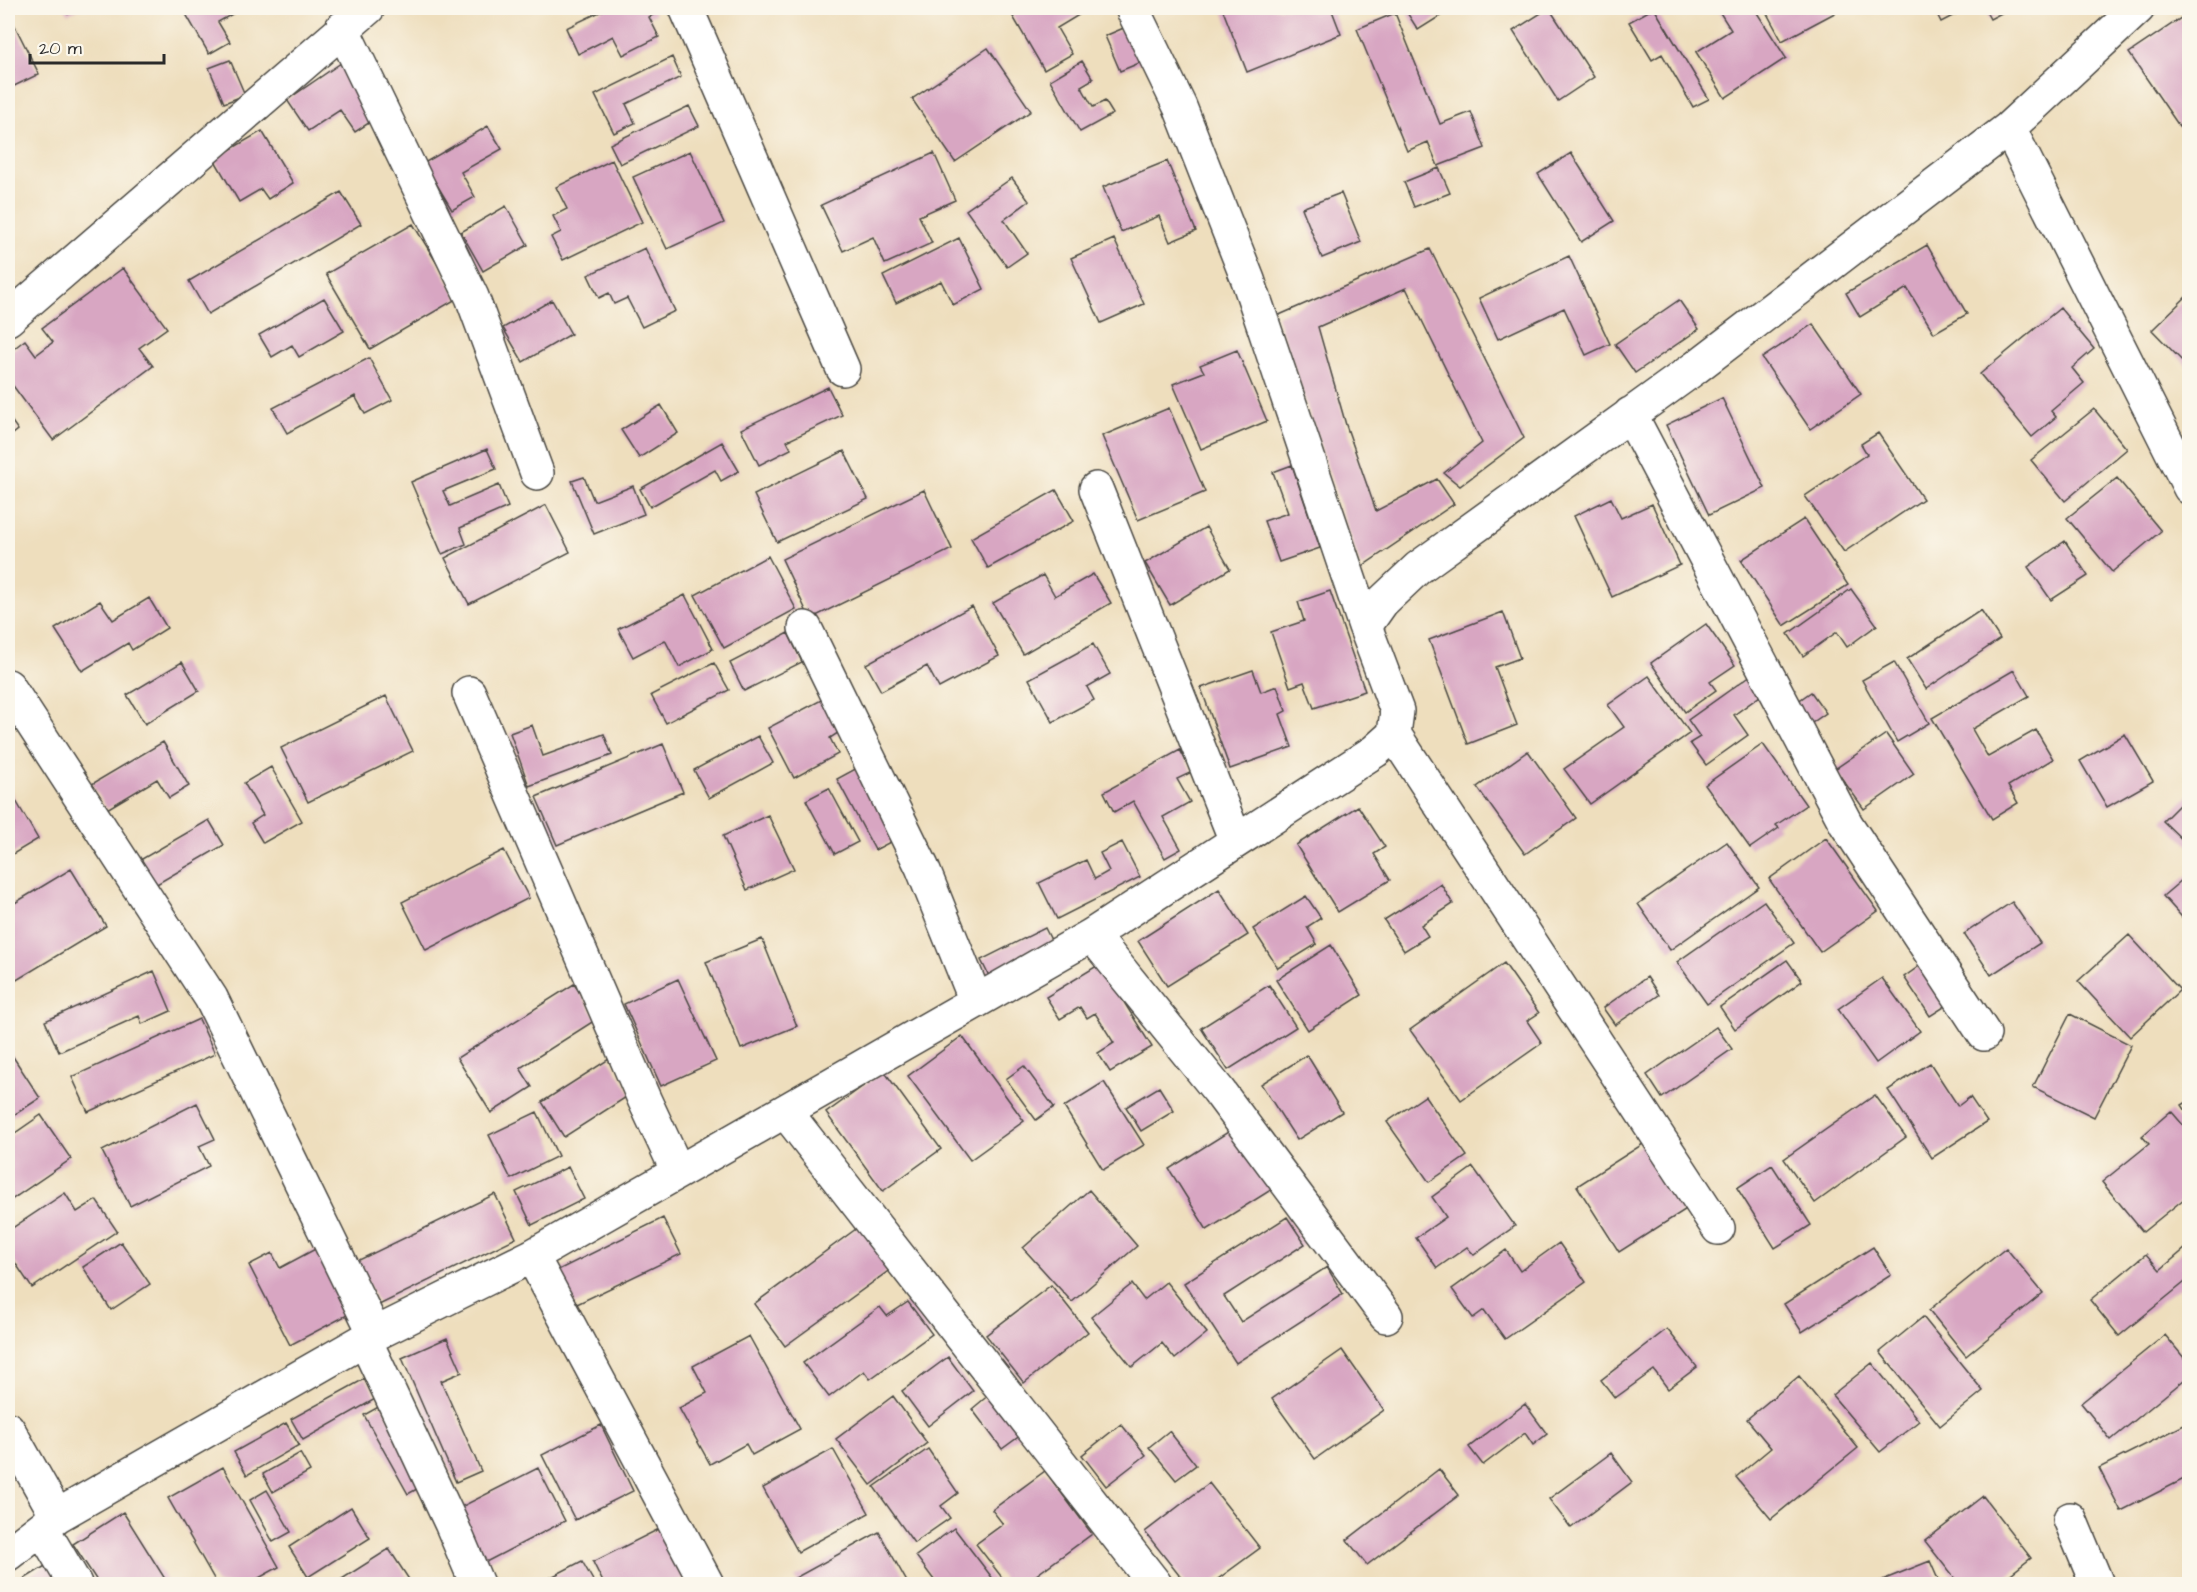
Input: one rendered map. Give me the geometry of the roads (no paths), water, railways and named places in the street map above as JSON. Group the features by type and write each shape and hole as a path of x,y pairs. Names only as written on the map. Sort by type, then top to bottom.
{"street":[{"path":"8,319 342,28 368,8"},
{"path":"686,8 843,369"},
{"path":"1132,8 1180,107 1248,280 1365,626 1397,711 1394,734 1718,1228"},
{"path":"1365,626 1382,602 1418,568 1704,360 2009,128 2138,8"},
{"path":"342,28 472,297 537,473"},
{"path":"2009,128 2190,488"},
{"path":"1630,414 1846,824 1983,1034"},
{"path":"1096,489 1236,841"},
{"path":"806,628 922,867 976,1001"},
{"path":"8,686 211,998 370,1337 477,1584"},
{"path":"469,693 644,1099 678,1172"},
{"path":"8,1554 50,1522 370,1337 532,1256 1092,935 1375,751 1394,734"},
{"path":"1092,935 1218,1090 1386,1316"},
{"path":"785,1111 1155,1584"},
{"path":"532,1256 707,1584"},
{"path":"8,1429 75,1584"},
{"path":"2070,1520 2097,1584"}]}
